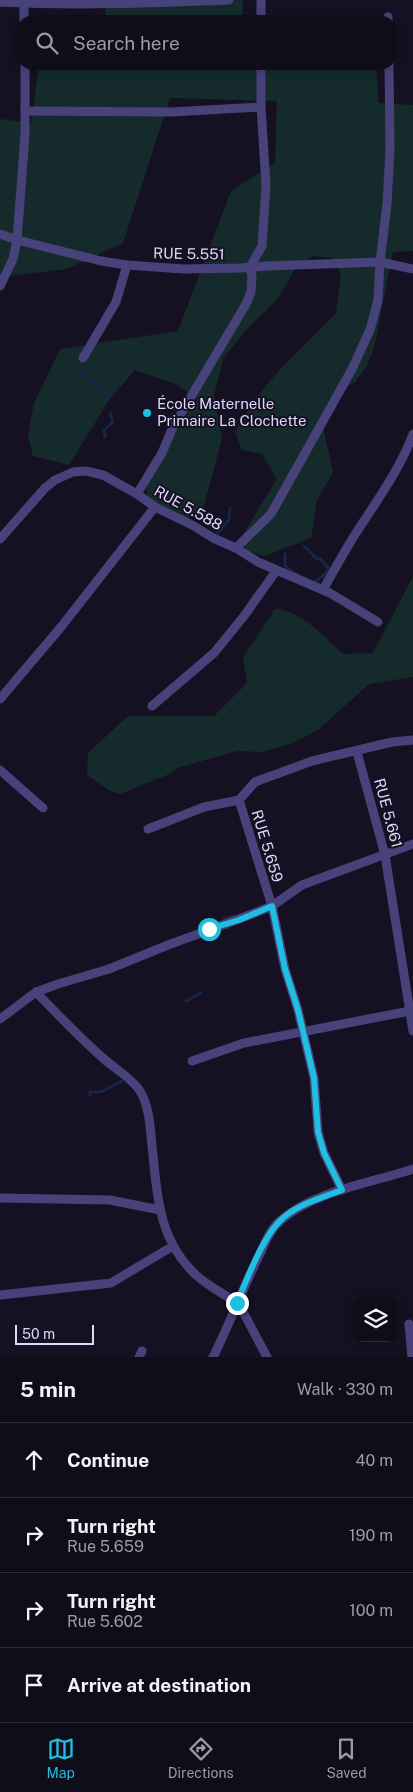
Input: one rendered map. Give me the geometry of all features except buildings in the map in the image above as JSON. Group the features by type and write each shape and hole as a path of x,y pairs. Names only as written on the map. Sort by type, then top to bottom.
{"street":[{"path":"0,2 149,3 229,0"},
{"path":"261,0 261,15"},
{"path":"24,2 24,15"},
{"path":"0,286 13,259 17,240 22,185 25,70"},
{"path":"137,494 162,453 173,427 246,304 251,292 252,277 250,267 262,246 266,185 261,108 261,70"},
{"path":"236,548 271,514 352,369 370,330 378,300 380,262 387,204 390,149 389,70"},
{"path":"25,111 171,112 261,108"},
{"name":"RUE 5.551","path":"0,234 101,261 127,265 183,269 380,262 413,269"},
{"path":"83,358 116,302 127,265"},
{"path":"323,590 357,531 386,489 405,454 413,434"},
{"name":"RUE 5.588","path":"0,539 45,488 55,480 73,472 86,471 103,475 137,494 155,507 194,526 212,538 236,548 276,571 323,590 378,622"},
{"path":"0,699 61,627 155,507"},
{"path":"152,706 214,654 276,571"},
{"path":"148,829 204,807 238,800 254,782 312,761 358,752 392,742 413,740"},
{"name":"RUE 5.661","path":"358,752 385,855 413,1031"},
{"path":"0,770 43,808"},
{"name":"RUE 5.659","path":"238,800 272,906 285,969 298,1010 314,1078 318,1132 324,1153 342,1190"},
{"path":"0,1019 36,992 110,969 272,906 302,885 413,844"},
{"path":"36,992 83,1040 140,1090 147,1107 150,1122 160,1210 173,1246 197,1276 237,1303 267,1357"},
{"path":"192,1061 244,1043 410,1011"},
{"path":"213,1357 225,1335 237,1303 268,1237 280,1221 294,1210 342,1190 413,1169"},
{"path":"0,1198 110,1200 160,1210"},
{"path":"0,1296 111,1283 173,1246"},
{"path":"409,1324 412,1357"}],"green space":[{"path":"106,0 243,0 242,15 105,15"},
{"path":"38,70 376,70 379,103 413,105 413,251 393,252 374,348 367,366 355,382 338,393 323,426 333,472 317,500 311,538 265,556 247,551 240,539 277,479 262,454 242,450 235,432 255,399 281,368 336,313 341,275 333,258 313,256 296,267 277,300 248,328 224,357 214,395 222,439 203,509 188,519 147,498 146,476 162,448 197,399 175,384 135,370 109,400 69,465 33,456 28,436 34,403 60,349 178,331 231,191 275,163 277,101 170,98 123,243 67,269 0,277 0,119 31,123"},
{"path":"413,576 413,677 369,684 318,730 291,744 261,752 237,751 177,768 167,775 120,794 110,791 87,775 88,753 128,716 214,716 247,683 243,657 275,609 284,610 303,619 343,654 373,653"}],"waterway":[{"path":"79,371 106,393"},
{"path":"105,437 104,430 113,422 110,413"},
{"path":"215,536 229,520 230,508"},
{"path":"304,546 317,559 320,558 329,569 313,583"},
{"path":"285,554 285,566 297,575"},
{"path":"228,929 224,919 234,916"},
{"path":"186,1001 201,993"},
{"path":"90,1095 90,1092 101,1092 122,1081"}],"place":[{"name":"École Maternelle Primaire La Clochette","path":"147,413"}],"route":[{"path":"209,929 239,920 272,906 285,969 298,1010 314,1078 318,1132 324,1153 342,1190 294,1210 280,1221 268,1237 237,1303"}]}
